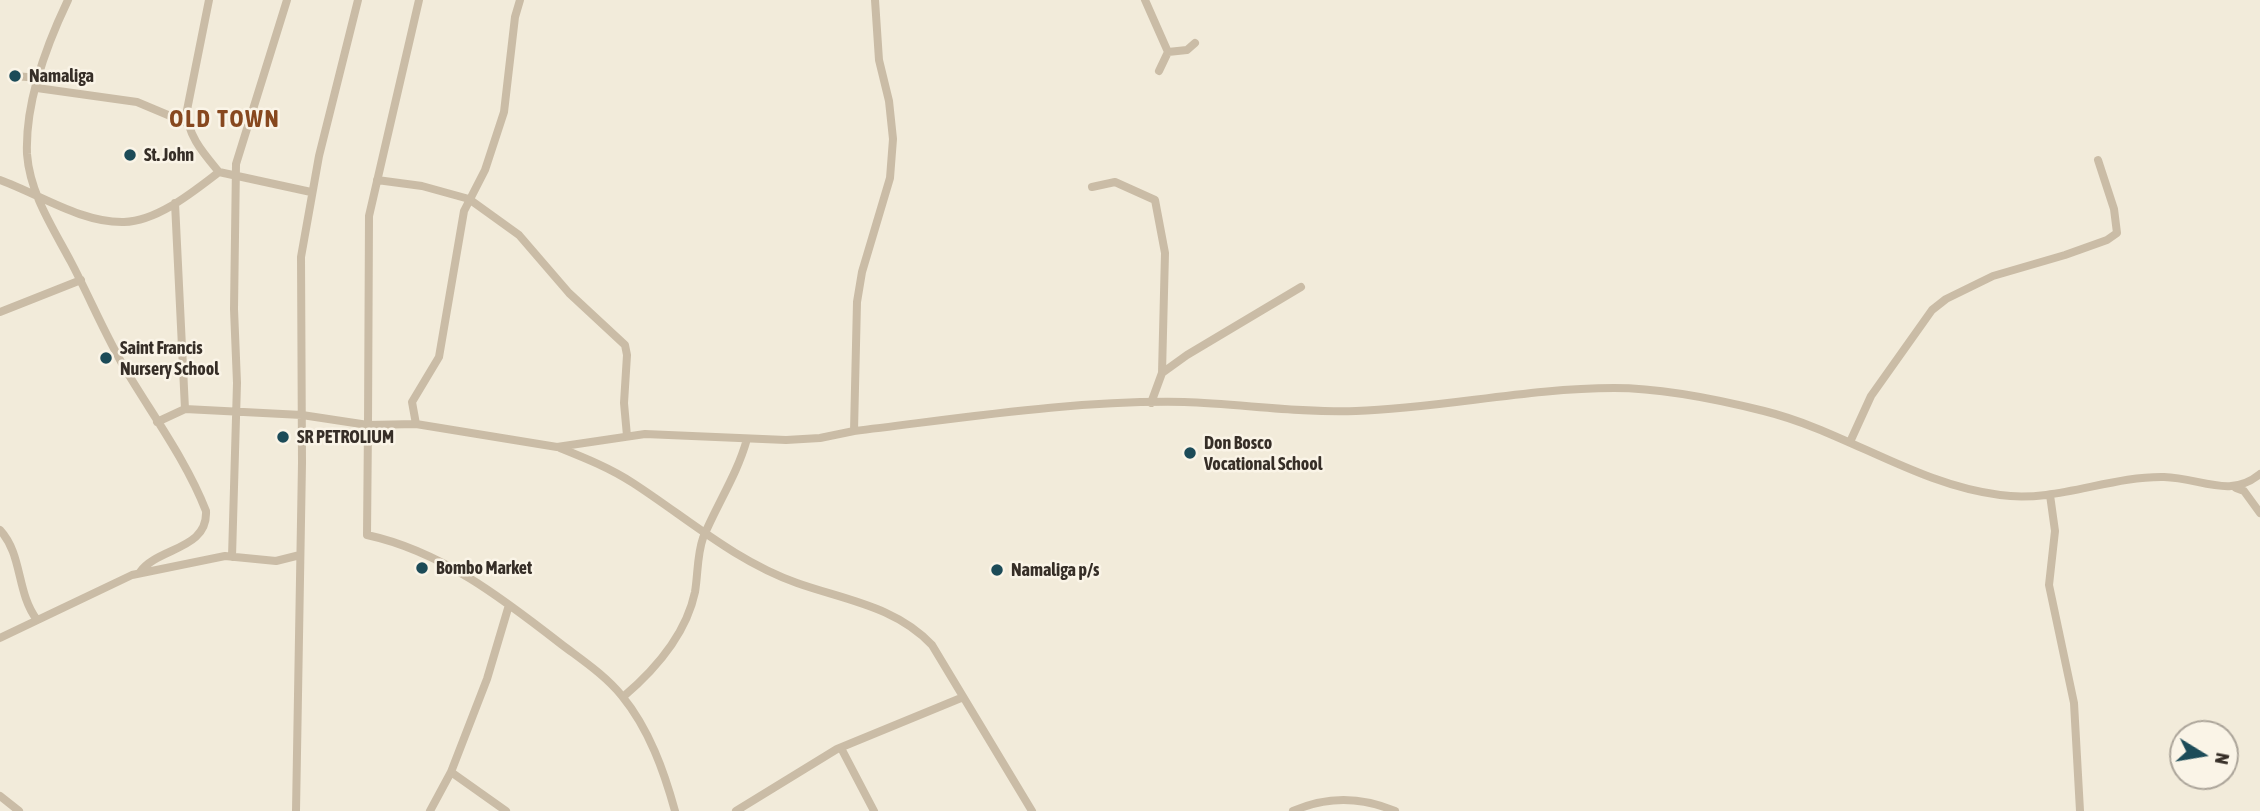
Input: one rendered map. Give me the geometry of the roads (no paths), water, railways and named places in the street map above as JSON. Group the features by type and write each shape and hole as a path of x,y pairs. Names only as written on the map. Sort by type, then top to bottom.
{"street":[{"path":"68,0 47,47 37,88 27,154 37,197 125,370 200,496 206,521 196,537 150,561 140,572"},
{"path":"187,123 209,0"},
{"path":"232,556 236,412 235,177 239,150 288,0"},
{"path":"296,811 302,415 301,257 311,192 358,0"},
{"path":"419,0 377,180 368,232 367,536 399,543 442,562 509,606 606,679 624,697 653,749 676,811"},
{"path":"416,424 412,402 439,357 461,227 469,199 485,170 504,112 515,16 520,0"},
{"path":"854,431 857,302 862,272 890,177 893,139 889,101 878,60 875,0"},
{"path":"1145,0 1168,52 1159,71"},
{"path":"1168,52 1187,50 1195,43"},
{"path":"15,76 39,78"},
{"path":"37,88 138,102 187,123 219,172 311,192"},
{"path":"1850,442 1871,396 1932,310 1946,299 1993,276 2065,255 2107,240 2118,233 2114,209 2098,160"},
{"path":"0,180 37,197 97,218 124,222 149,216 174,203 219,172"},
{"path":"377,180 422,186 469,199 519,235 569,293 625,345 627,355 624,403 628,436"},
{"path":"1092,187 1115,182 1155,200 1165,253 1162,373 1151,403"},
{"path":"174,203 185,409"},
{"path":"0,312 81,280"},
{"path":"1162,373 1187,355 1301,287"},
{"path":"557,447 628,436 669,433 747,439 820,438 854,431 1065,407 1151,403 1231,405 1311,413 1395,409 1619,388 1721,402 1766,412 1975,491 2004,496 2050,495 2125,480 2164,477 2236,488 2244,491 2260,513"},
{"path":"157,422 185,409 302,415 368,425 416,424 557,447 630,481 705,534 774,573 861,603 910,625 932,645 961,698 1031,811"},
{"path":"624,697 670,648 686,622 705,534 732,484 747,439"},
{"path":"2236,488 2260,474"},
{"path":"2050,495 2055,531 2049,585 2074,703 2080,811"},
{"path":"0,530 13,550 24,598 37,620"},
{"path":"0,638 98,589 140,572 232,556 276,561 300,555"},
{"path":"430,811 450,772 490,671 509,606"},
{"path":"736,811 841,748 961,698"},
{"path":"841,748 874,811"},
{"path":"450,772 506,811"},
{"path":"0,796 19,811"},
{"path":"1293,811 1340,799 1370,802 1395,811"}],"place":[{"name":"Namaliga","path":"15,76"},
{"name":"St. John","path":"130,155"},
{"name":"Saint Francis Nursery School","path":"106,358"},
{"name":"SR PETROLIUM","path":"283,437"},
{"name":"Don Bosco Vocational School","path":"1190,453"},
{"name":"Bombo Market","path":"422,568"},
{"name":"Namaliga p/s","path":"997,570"}],"district":[{"name":"OLD TOWN","path":"225,119"}]}
